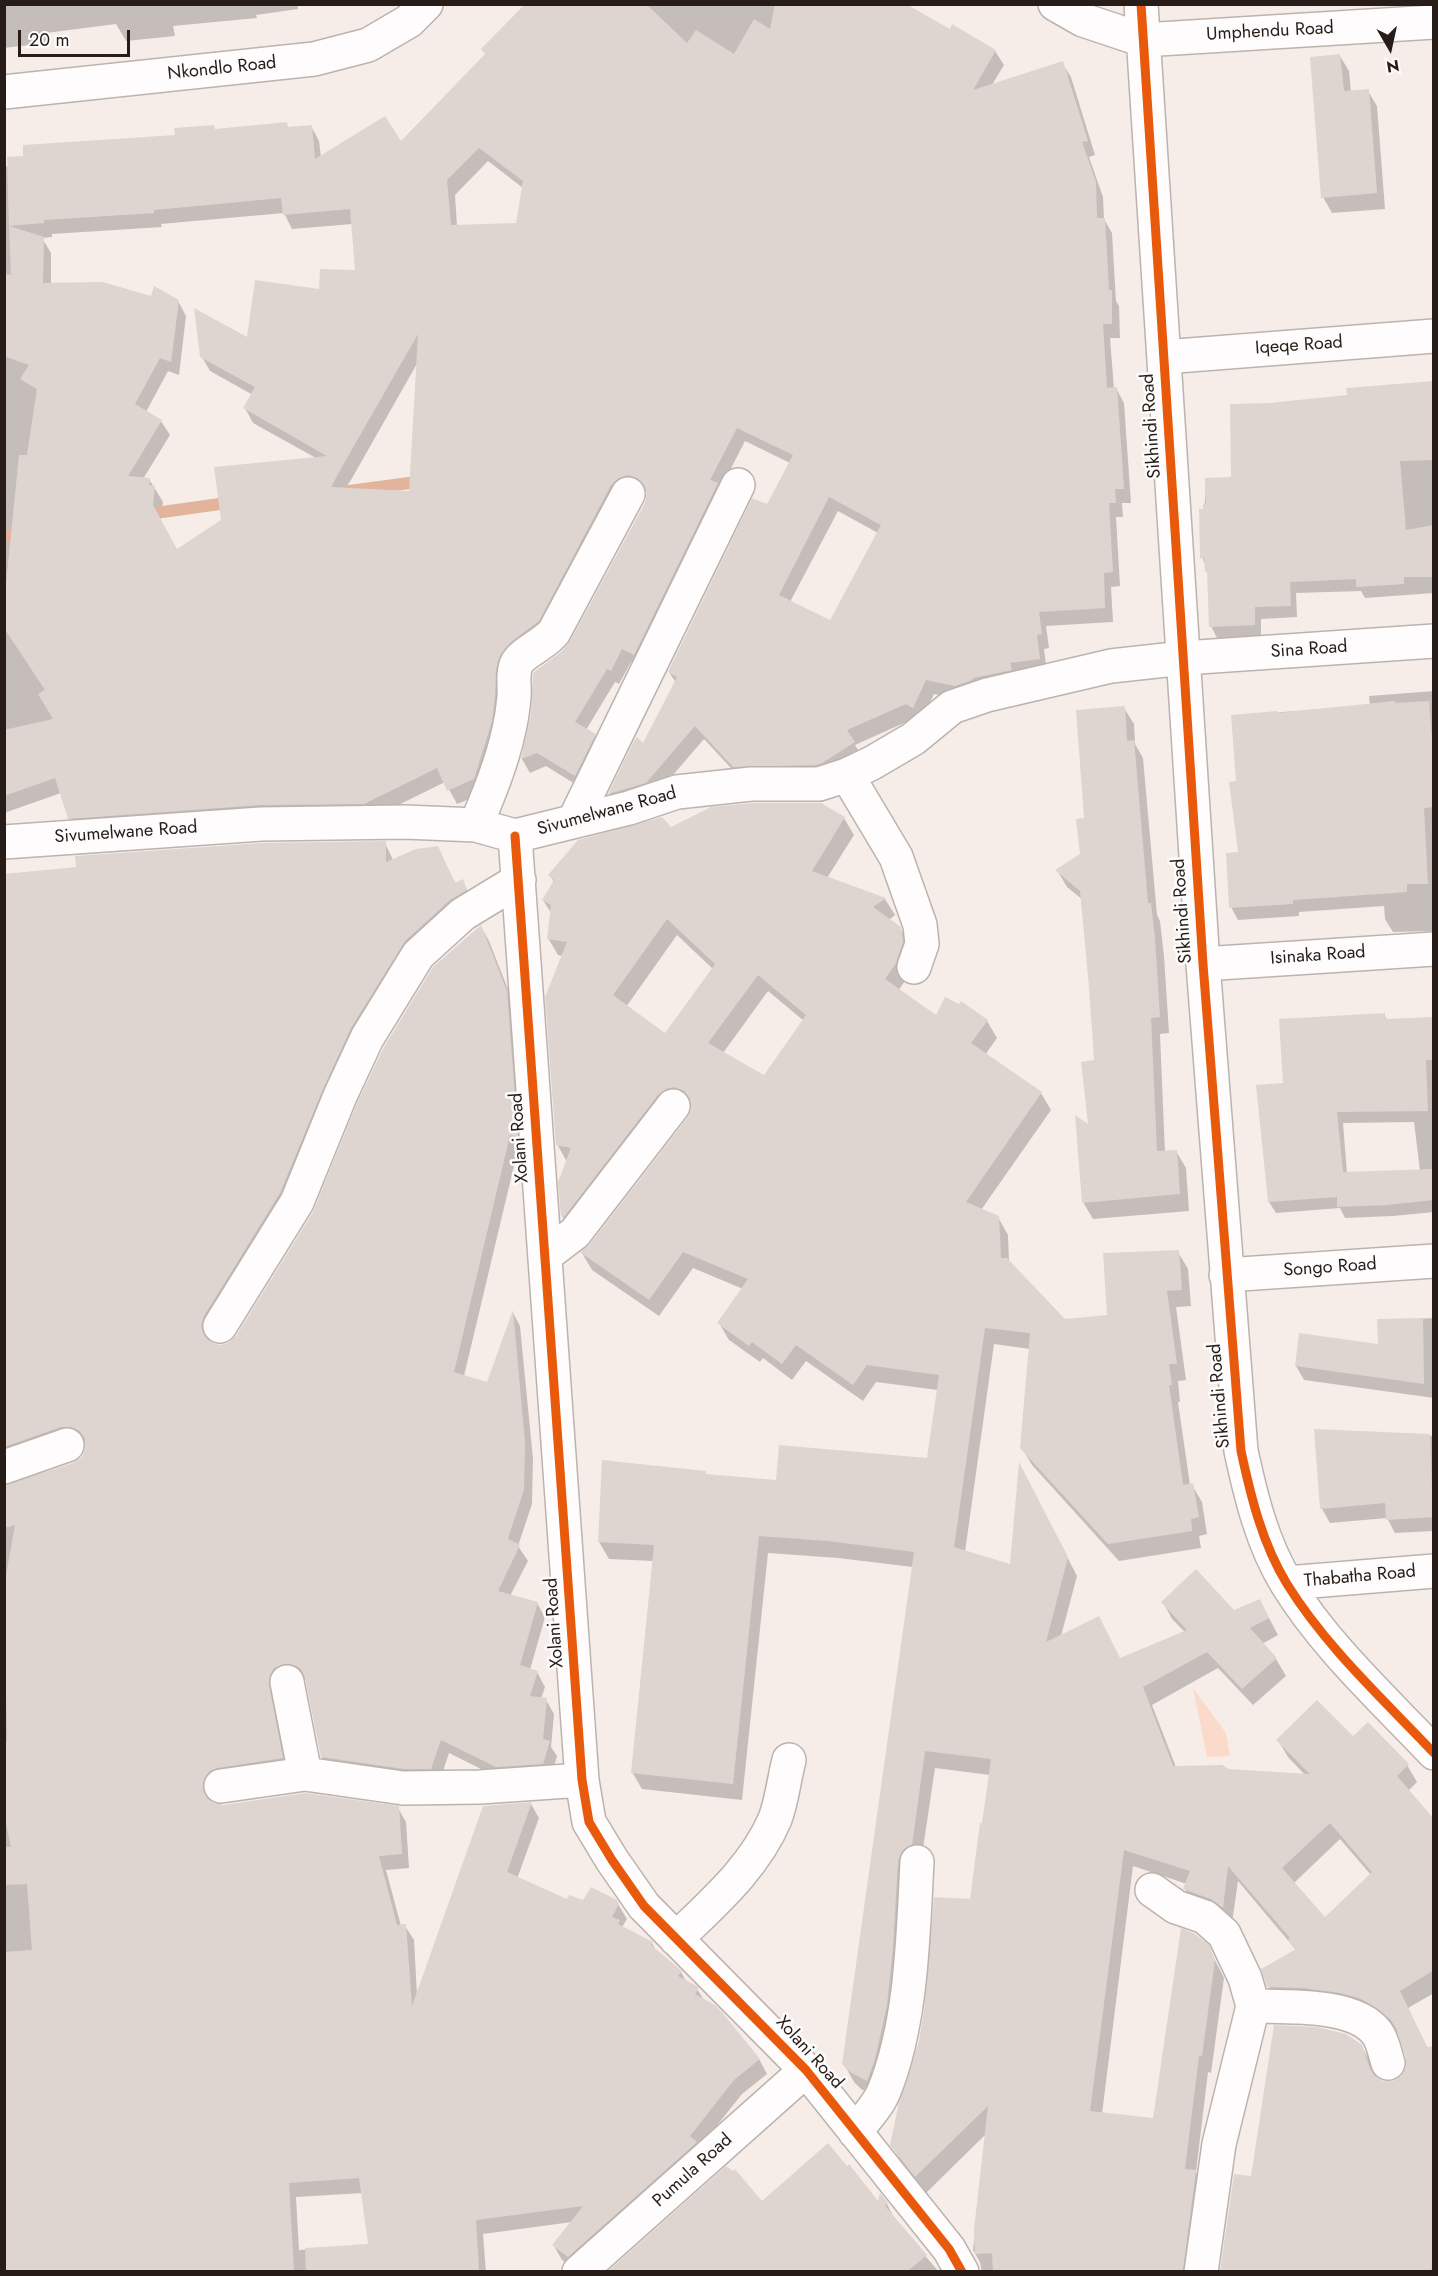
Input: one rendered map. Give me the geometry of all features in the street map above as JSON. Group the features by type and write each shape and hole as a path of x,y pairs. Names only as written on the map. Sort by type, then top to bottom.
{"street":[{"name":"Nkondlo Road","path":"4,92 314,59 368,45 410,21 426,4"},
{"path":"1055,4 1083,20 1143,40"},
{"name":"Sikhindi Road","path":"1141,4 1203,963 1241,1451 1250,1495 1287,1583 1324,1636 1434,1753"},
{"name":"Umphendu Road","path":"1143,40 1434,22"},
{"name":"Iqeqe Road","path":"1164,357 1434,336"},
{"path":"574,821 738,485"},
{"path":"476,825 493,783 508,734 514,698 513,674 516,663 554,632 628,494"},
{"name":"Sina Road","path":"1184,658 1434,641"},
{"name":"Sivumelwane Road","path":"4,842 261,824 405,822 476,825 515,836 629,808 677,792 751,784 819,784 848,776 913,739 952,707 978,698 1111,666 1184,658"},
{"path":"848,776 896,857 920,925 922,944 914,967"},
{"name":"Xolani Road","path":"515,836 582,1780 589,1822 644,1906 806,2070 949,2249 962,2271"},
{"path":"219,1326 297,1202 340,1096 363,1048 418,955 463,914 519,880"},
{"name":"Isinaka Road","path":"1203,963 1434,949"},
{"path":"545,1256 575,1233 673,1106"},
{"name":"Songo Road","path":"1226,1275 1434,1261"},
{"path":"4,1467 67,1445"},
{"name":"Thabatha Road","path":"1287,1583 1434,1571"},
{"path":"287,1682 305,1774"},
{"path":"676,1938 732,1885 760,1850 776,1817 789,1760"},
{"path":"221,1786 305,1774 403,1788 480,1787 582,1780"},
{"path":"855,2132 876,2106 884,2091 899,2042 912,1955 917,1862"},
{"path":"1152,1890 1176,1907 1205,1917 1224,1934 1245,1978 1253,2006 1219,2144 1201,2271"},
{"path":"1253,2006 1310,2007 1346,2014 1367,2022 1379,2034 1388,2063"},
{"name":"Pumula Road","path":"579,2271 806,2070"}],"shaded area":[{"path":"1193,1688 1226,1733 1230,1756 1207,1757"}],"building":[{"path":"525,4 646,4 687,43 696,30 734,54 754,19 770,29 775,4 906,4 950,29 952,24 996,50 973,90 1063,61 1088,141 1082,142 1096,182 1097,218 1105,218 1109,290 1112,290 1112,324 1103,324 1107,388 1117,387 1124,489 1115,489 1116,503 1109,503 1113,572 1104,573 1105,608 1039,612 1042,634 1037,635 1040,659 1010,663 1012,670 973,678 955,686 926,680 913,708 906,704 847,730 855,742 822,763 733,767 695,726 646,783 608,794 634,741 637,737 643,743 677,677 668,672 752,498 767,504 793,455 737,428 710,480 718,483 634,655 622,649 611,671 607,669 575,722 596,734 575,776 537,753 521,759 531,714 533,673 562,651 570,641 645,503 647,494 644,485 637,478 628,475 619,478 611,485 539,621 511,642 500,655 496,669 492,721 474,779 447,791 437,768 364,804 260,805 68,819 55,778 4,796 4,730 53,719 38,694 45,690 4,628 4,604 19,455 27,455 37,389 20,379 29,365 4,356 4,274 11,275 9,226 7,157 23,156 23,145 175,135 174,128 214,125 215,129 287,122 288,127 312,125 315,159 385,116 401,141 485,54 481,49","holes":["479,148 523,181 516,223 451,225 447,180","281,198 283,215 350,209 355,270 320,269 319,289 255,280 247,337 194,308 200,357 255,387 243,408 327,456 214,467 221,520 177,549 153,505 155,486 149,485 150,478 128,476 162,420 135,404 160,358 171,362 179,300 154,286 151,296 103,282 43,283 44,237 9,226 44,223 44,220 154,213 154,210","418,334 409,491 331,487","829,497 881,525 830,620 779,595"]},
{"path":"1340,54 1344,91 1369,89 1377,193 1321,198 1310,57"},
{"path":"1434,381 1434,460 1400,461 1406,530 1434,525 1434,577 1404,577 1404,584 1356,587 1356,579 1290,582 1291,606 1255,607 1255,625 1209,627 1207,571 1205,572 1204,558 1200,558 1199,509 1203,509 1203,504 1206,504 1205,478 1231,477 1230,404 1269,403 1347,395 1346,388"},
{"path":"1395,701 1395,703 1429,701 1434,766 1434,807 1424,808 1428,884 1407,884 1407,892 1293,900 1293,904 1229,908 1226,853 1238,852 1229,782 1236,781 1231,715 1277,711 1278,713"},
{"path":"1125,706 1127,741 1134,740 1148,903 1151,903 1155,938 1160,1017 1151,1018 1157,1151 1177,1150 1180,1194 1082,1203 1075,1115 1088,1124 1081,1062 1094,1060 1089,987 1080,891 1055,870 1080,854 1076,819 1084,818 1076,710"},
{"path":"752,803 821,803 845,817 812,871 886,898 873,907 901,927 903,942 896,963 885,979 936,1015 945,997 959,1004 961,1001 988,1020 971,1043 1042,1092 966,1202 999,1216 1001,1258 1007,1258 1065,1319 1107,1315 1103,1253 1179,1250 1182,1290 1167,1291 1177,1364 1169,1364 1172,1385 1169,1385 1183,1485 1193,1483 1199,1517 1191,1519 1192,1531 1108,1544 1020,1448 1030,1333 985,1328 954,1547 1010,1564 1019,1462 1068,1557 1046,1642 1099,1616 1120,1658 1187,1630 1161,1602 1196,1569 1234,1610 1260,1599 1269,1618 1250,1628 1277,1658 1242,1689 1207,1652 1143,1687 1173,1766 1222,1765 1229,1769 1310,1774 1276,1740 1317,1700 1353,1736 1368,1722 1409,1764 1397,1776 1434,1819 1434,1970 1400,1991 1427,2047 1434,2046 1434,2258 1431,2271 1220,2271 1234,2174 1251,2176 1274,2025 1317,2027 1346,2034 1362,2045 1370,2069 1383,2081 1393,2081 1401,2076 1406,2067 1406,2058 1396,2028 1390,2019 1375,2007 1359,1998 1340,1993 1303,1988 1267,1987 1261,1969 1296,1949 1288,1940 1290,1938 1228,1866 1223,1908 1211,1899 1183,1889 1190,1871 1124,1850 1090,2111 1153,2118 1181,1928 1195,1934 1209,1945 1215,1960 1202,2056 1199,2056 1185,2169 1196,2170 1183,2271 993,2271 992,2253 975,2254 974,2229 988,2106 915,2177 890,2145 899,2102 919,2041 924,2011 934,1897 970,1899 991,1759 925,1751 912,1845 902,1851 898,1861 887,2005 875,2059 867,2081 850,2072 842,2064 914,1552 828,1541 759,1536 733,1784 631,1773 654,1545 598,1542 602,1460 706,1471 706,1474 776,1480 779,1445 927,1458 939,1375 867,1365 853,1385 796,1345 782,1364 752,1342 749,1346 717,1323 748,1279 683,1252 649,1300 580,1252 590,1244 688,1117 691,1109 690,1099 684,1091 675,1087 666,1089 658,1095 564,1217 561,1216 558,1182 571,1148 556,1145 545,997 567,942 547,939 551,905 542,900 554,880 548,875 578,840 662,817 671,827 711,807","holes":["667,919 715,964 665,1033 613,995","758,975 806,1015 764,1075 708,1043","1330,1823 1372,1872 1325,1917 1282,1868"]},
{"path":"386,841 386,862 416,849 438,846 455,883 463,879 467,890 450,900 405,941 351,1028 280,1193 204,1316 201,1326 204,1335 211,1342 219,1345 228,1343 236,1336 313,1212 357,1103 384,1047 433,967 481,925 507,991 518,1137 510,1135 454,1372 487,1382 513,1310 525,1443 524,1489 508,1539 520,1545 498,1591 538,1602 520,1665 538,1671 530,1696 547,1698 543,1739 550,1741 543,1764 496,1767 441,1740 431,1769 404,1769 321,1757 305,1678 301,1669 294,1665 284,1664 274,1668 270,1675 269,1685 283,1758 210,1771 204,1779 203,1789 207,1798 223,1805 305,1793 399,1806 402,1854 379,1856 397,1925 406,1924 412,2006 483,1806 532,1802 507,1872 567,1899 569,1895 583,1900 591,1887 617,1900 619,1904 612,1917 620,1920 618,1924 653,1942 651,1945 682,1971 678,1976 699,1988 695,1994 721,2011 760,2059 734,2080 690,2136 697,2142 568,2257 552,2245 583,2206 476,2220 479,2271 306,2271 305,2248 368,2244 359,2178 289,2183 294,2271 4,2271 4,1952 32,1950 27,1884 4,1885 4,1847 11,1847 4,1813 4,1741 7,1741 4,1587 15,1525 4,1528 4,1485 73,1463 82,1457 85,1439 80,1431 70,1427 61,1427 4,1447 4,874 76,867 75,856 262,843"},
{"path":"1385,1013 1385,1019 1434,1017 1434,1060 1426,1060 1428,1111 1337,1112 1343,1172 1434,1169 1434,1200 1337,1207 1337,1197 1268,1202 1256,1085 1283,1083 1279,1019"},
{"path":"1423,1318 1424,1384 1295,1366 1299,1333 1378,1344 1377,1319"},
{"path":"1314,1429 1430,1434 1433,1517 1386,1520 1385,1503 1320,1509"},
{"path":"828,2143 847,2166 849,2164 878,2201 880,2193 888,2203 885,2206 927,2255 908,2271 608,2271 726,2166 733,2171 735,2169 762,2201"}],"waterway":[{"path":"349,491 424,481"},
{"path":"141,515 234,502"},
{"path":"4,536 26,532"}],"cycle path":[{"path":"1141,4 1203,964 1241,1451 1264,1536 1287,1584 1337,1651 1434,1753"},
{"path":"515,836 582,1780 589,1822 644,1906 806,2070 949,2249 962,2272"}]}
